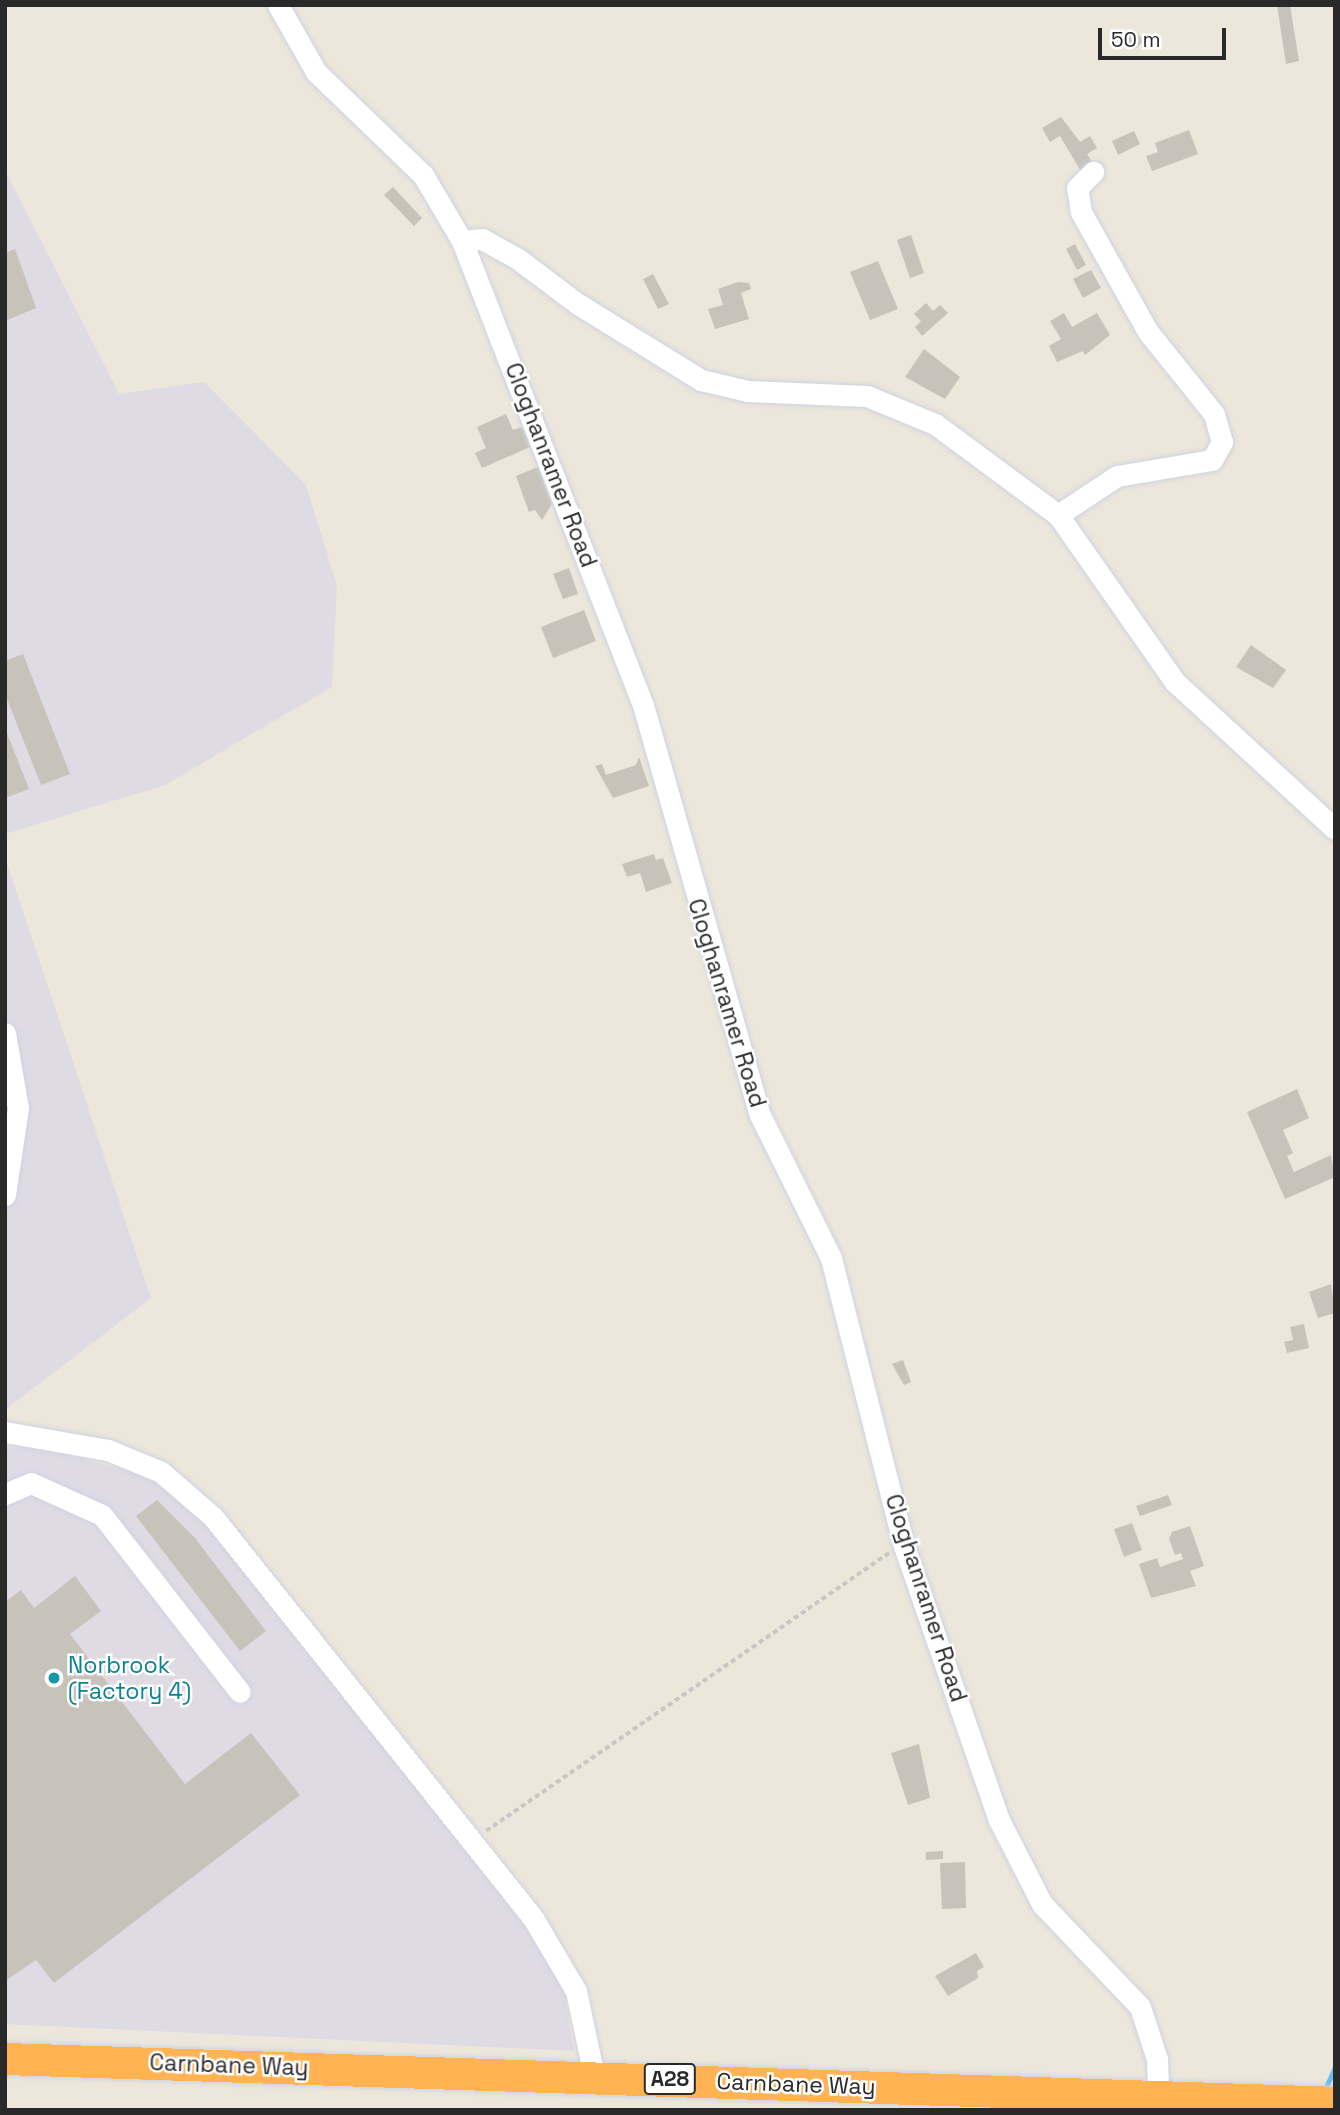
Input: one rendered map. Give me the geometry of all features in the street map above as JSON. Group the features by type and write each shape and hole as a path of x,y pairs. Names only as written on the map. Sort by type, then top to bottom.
{"highway":[{"name":"Carnbane Way","path":"5,2059 594,2077 1040,2101 1158,2097 1335,2103"}],"street":[{"name":"Cloghanramer Road","path":"278,5 316,72 423,175 462,241 643,705 760,1115 831,1258 903,1543 1020,1869 1063,1931 1140,2007 1157,2059 1158,2097"},
{"path":"1058,515 1117,476 1212,460 1222,442 1214,414 1148,332 1081,212 1077,188 1093,172"},
{"path":"462,241 482,239 518,260 641,346 701,380 748,391 867,396 901,407 1033,492 1058,515 1175,682 1335,829"},
{"path":"5,1033 13,1060 18,1108 5,1195"},
{"path":"5,1432 108,1450 189,1491 533,1918 576,1992 594,2077"},
{"path":"5,1494 31,1483 102,1515 240,1692"}],"path":[{"path":"470,1842 903,1543"}],"shaded area":[{"path":"5,170 119,394 204,382 306,485 337,586 332,687 165,785 5,834"},
{"path":"5,857 151,1298 5,1410"},
{"path":"39,1447 157,1479 189,1499 560,1972 574,2051 5,2024 5,1448"}],"building":[{"path":"1277,5 1290,5 1299,61 1286,64"},
{"path":"1134,30 1144,41 1135,49 1125,38"},
{"path":"1061,117 1080,142 1090,136 1097,148 1087,154 1094,165 1082,173 1060,136 1050,142 1042,128"},
{"path":"1189,130 1198,154 1152,171 1146,156 1158,152 1155,143"},
{"path":"1134,131 1140,144 1118,155 1112,141"},
{"path":"393,187 422,218 414,226 384,195"},
{"path":"911,235 924,273 910,278 897,240"},
{"path":"1075,244 1086,265 1077,270 1066,249"},
{"path":"15,249 36,308 5,321 5,253"},
{"path":"878,261 898,309 870,320 850,272"},
{"path":"1091,270 1101,288 1083,298 1073,279"},
{"path":"653,274 669,304 658,309 643,279"},
{"path":"738,282 749,283 751,289 741,293 749,319 715,329 708,309 723,305 718,289"},
{"path":"926,303 933,311 940,305 948,313 922,336 915,327 921,321 914,314"},
{"path":"1064,313 1072,327 1097,313 1110,335 1085,355 1083,351 1057,362 1049,346 1061,339 1050,321"},
{"path":"924,349 960,377 945,399 905,377"},
{"path":"506,414 513,430 522,427 530,447 482,468 475,453 486,448 477,427"},
{"path":"538,467 552,504 542,520 535,510 529,512 516,476"},
{"path":"569,568 578,594 563,599 553,574"},
{"path":"584,610 596,641 553,658 541,627"},
{"path":"1251,645 1286,670 1273,688 1236,667"},
{"path":"23,654 70,774 41,785 5,694 5,661"},
{"path":"5,728 29,789 5,798"},
{"path":"639,757 649,786 613,798 595,766 602,764 606,775 636,765"},
{"path":"654,854 656,860 663,858 672,883 646,892 640,873 627,877 622,864"},
{"path":"1297,1089 1309,1118 1283,1130 1293,1153 1287,1156 1294,1172 1331,1155 1335,1177 1285,1199 1247,1112"},
{"path":"1331,1284 1335,1313 1318,1318 1309,1292"},
{"path":"1304,1324 1309,1348 1287,1353 1284,1342 1293,1340 1290,1327"},
{"path":"903,1360 911,1382 904,1385 892,1364"},
{"path":"1168,1495 1172,1505 1140,1516 1136,1506"},
{"path":"157,1500 195,1538 266,1631 240,1651 136,1516"},
{"path":"1132,1523 1142,1550 1124,1557 1114,1529"},
{"path":"1190,1526 1204,1566 1190,1571 1196,1586 1151,1598 1139,1564 1157,1558 1160,1567 1183,1559 1181,1553 1175,1555 1169,1539 1172,1532"},
{"path":"75,1576 101,1611 70,1634 185,1784 251,1733 300,1795 54,1983 36,1960 5,1981 5,1602 21,1590 34,1608"},
{"path":"919,1744 930,1798 908,1805 891,1753"},
{"path":"943,1851 943,1859 926,1860 926,1852"},
{"path":"965,1862 966,1908 942,1909 940,1863"},
{"path":"976,1953 984,1967 977,1971 978,1978 948,1996 935,1976"}],"waterway":[{"path":"1326,2087 1335,2067"}],"place":[{"name":"Norbrook (Factory 4)","path":"54,1678"}]}
